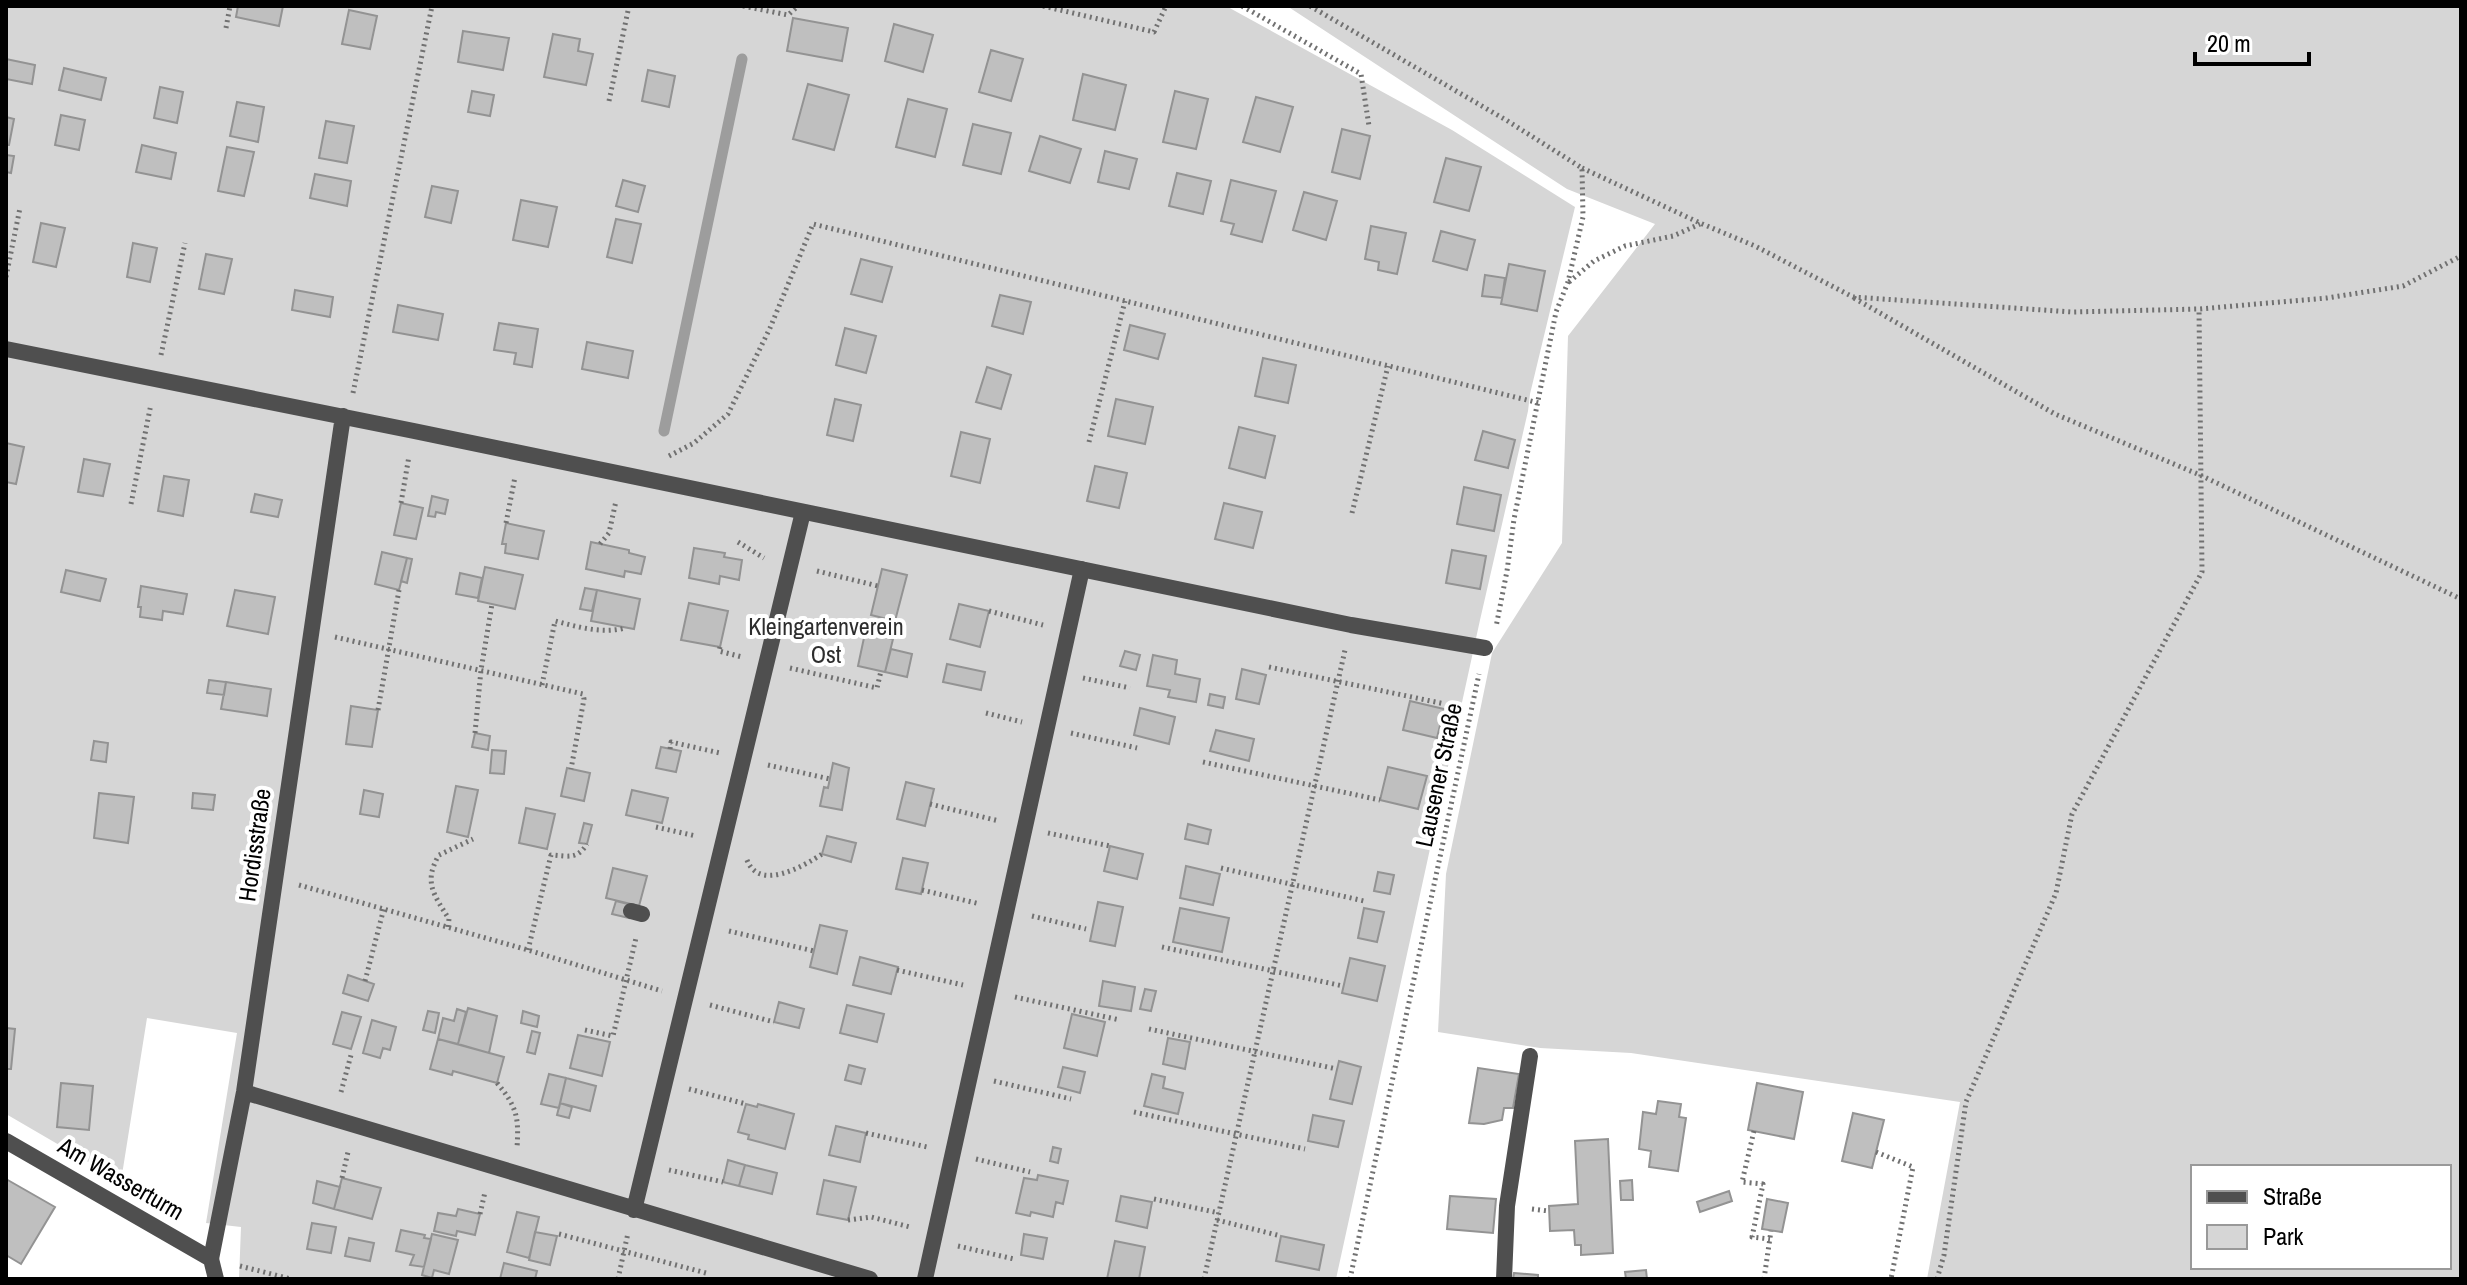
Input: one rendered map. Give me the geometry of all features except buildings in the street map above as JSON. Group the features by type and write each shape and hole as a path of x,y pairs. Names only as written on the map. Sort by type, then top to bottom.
{"street":[{"path":"6,349 1351,625 1485,648"},
{"name":"Hordisstraße","path":"216,1279 211,1259 244,1092 345,417"},
{"path":"634,1210 803,512"},
{"path":"925,1279 1082,569"},
{"path":"1504,1279 1507,1206 1530,1056"},
{"path":"244,1092 870,1279"},
{"name":"Am Wasserturm","path":"6,1141 211,1259"}],"path":[{"path":"226,28 230,6"},
{"path":"345,417 432,6"},
{"path":"609,101 629,6"},
{"path":"743,6 788,15 798,6"},
{"path":"1043,6 1154,32 1166,6"},
{"path":"1242,6 1361,74 1369,126"},
{"path":"1310,6 1582,168 1755,246 1853,297 2055,414 2200,475 2461,599"},
{"name":"Lausener Straße","path":"1350,1279 1485,648 1497,626 1514,519 1556,312 1568,282 1583,217 1582,168"},
{"path":"6,277 20,208"},
{"path":"1568,282 1594,261 1625,246 1673,236 1700,223"},
{"path":"600,544 609,533 625,475 694,443 728,414 770,328 813,224 1539,403"},
{"path":"1853,297 2072,312 2199,309 2327,298 2403,286 2461,256"},
{"path":"1089,442 1125,301"},
{"path":"1937,1279 1944,1255 1966,1102 2056,893 2072,814 2202,572 2199,309"},
{"path":"1352,513 1388,366"},
{"path":"401,503 414,431"},
{"path":"506,523 519,453"},
{"path":"790,564 878,586"},
{"path":"378,710 399,590"},
{"path":"475,733 492,604"},
{"path":"989,611 1068,631"},
{"path":"542,685 555,621 601,630 625,628"},
{"path":"1204,1279 1351,625"},
{"path":"311,632 583,694 571,769"},
{"path":"766,663 877,688 881,671"},
{"path":"1269,667 1445,704"},
{"path":"1059,672 1130,688"},
{"path":"986,713 1137,748"},
{"path":"670,749 671,742 830,779"},
{"path":"1203,762 1380,800"},
{"path":"656,827 742,846 750,868 761,875 773,876 790,871 822,854"},
{"path":"448,927 449,919 436,897 430,874 439,855 473,839"},
{"path":"528,950 551,855 573,857 581,854 587,844"},
{"path":"1221,868 1364,901"},
{"path":"275,879 774,1022"},
{"path":"365,981 384,908"},
{"path":"703,925 814,951"},
{"path":"1162,947 1343,986"},
{"path":"585,1030 613,1036 626,980"},
{"path":"1149,1029 1337,1069"},
{"path":"334,1119 351,1055"},
{"path":"970,1075 1071,1099"},
{"path":"665,1082 746,1104"},
{"path":"497,1083 514,1105 518,1129 517,1149 510,1172"},
{"path":"1134,1112 1305,1149"},
{"path":"1754,1131 1742,1182 1763,1184 1752,1237 1770,1239"},
{"path":"1876,1152 1913,1167 1891,1279"},
{"path":"644,1164 723,1182"},
{"path":"1154,1199 1281,1236"},
{"path":"618,1279 634,1210"},
{"path":"848,1220 871,1217 1014,1259"},
{"path":"1764,1279 1771,1231"},
{"path":"559,1234 706,1273"},
{"path":"211,1259 291,1279"}],"green space":[{"name":"Kleingartenverein Ost","path":"6,6 1226,6 1452,130 1575,207 1530,394 1336,1279 239,1279 241,1227 206,1223 237,1033 147,1018 121,1181 6,1114"},
{"path":"1287,6 2461,6 2461,1279 1927,1279 1960,1102 1631,1053 1540,1048 1438,1032 1446,874 1492,653 1562,543 1568,336 1655,224 1567,189"}],"waterway":[{"path":"664,431 742,59"}]}
